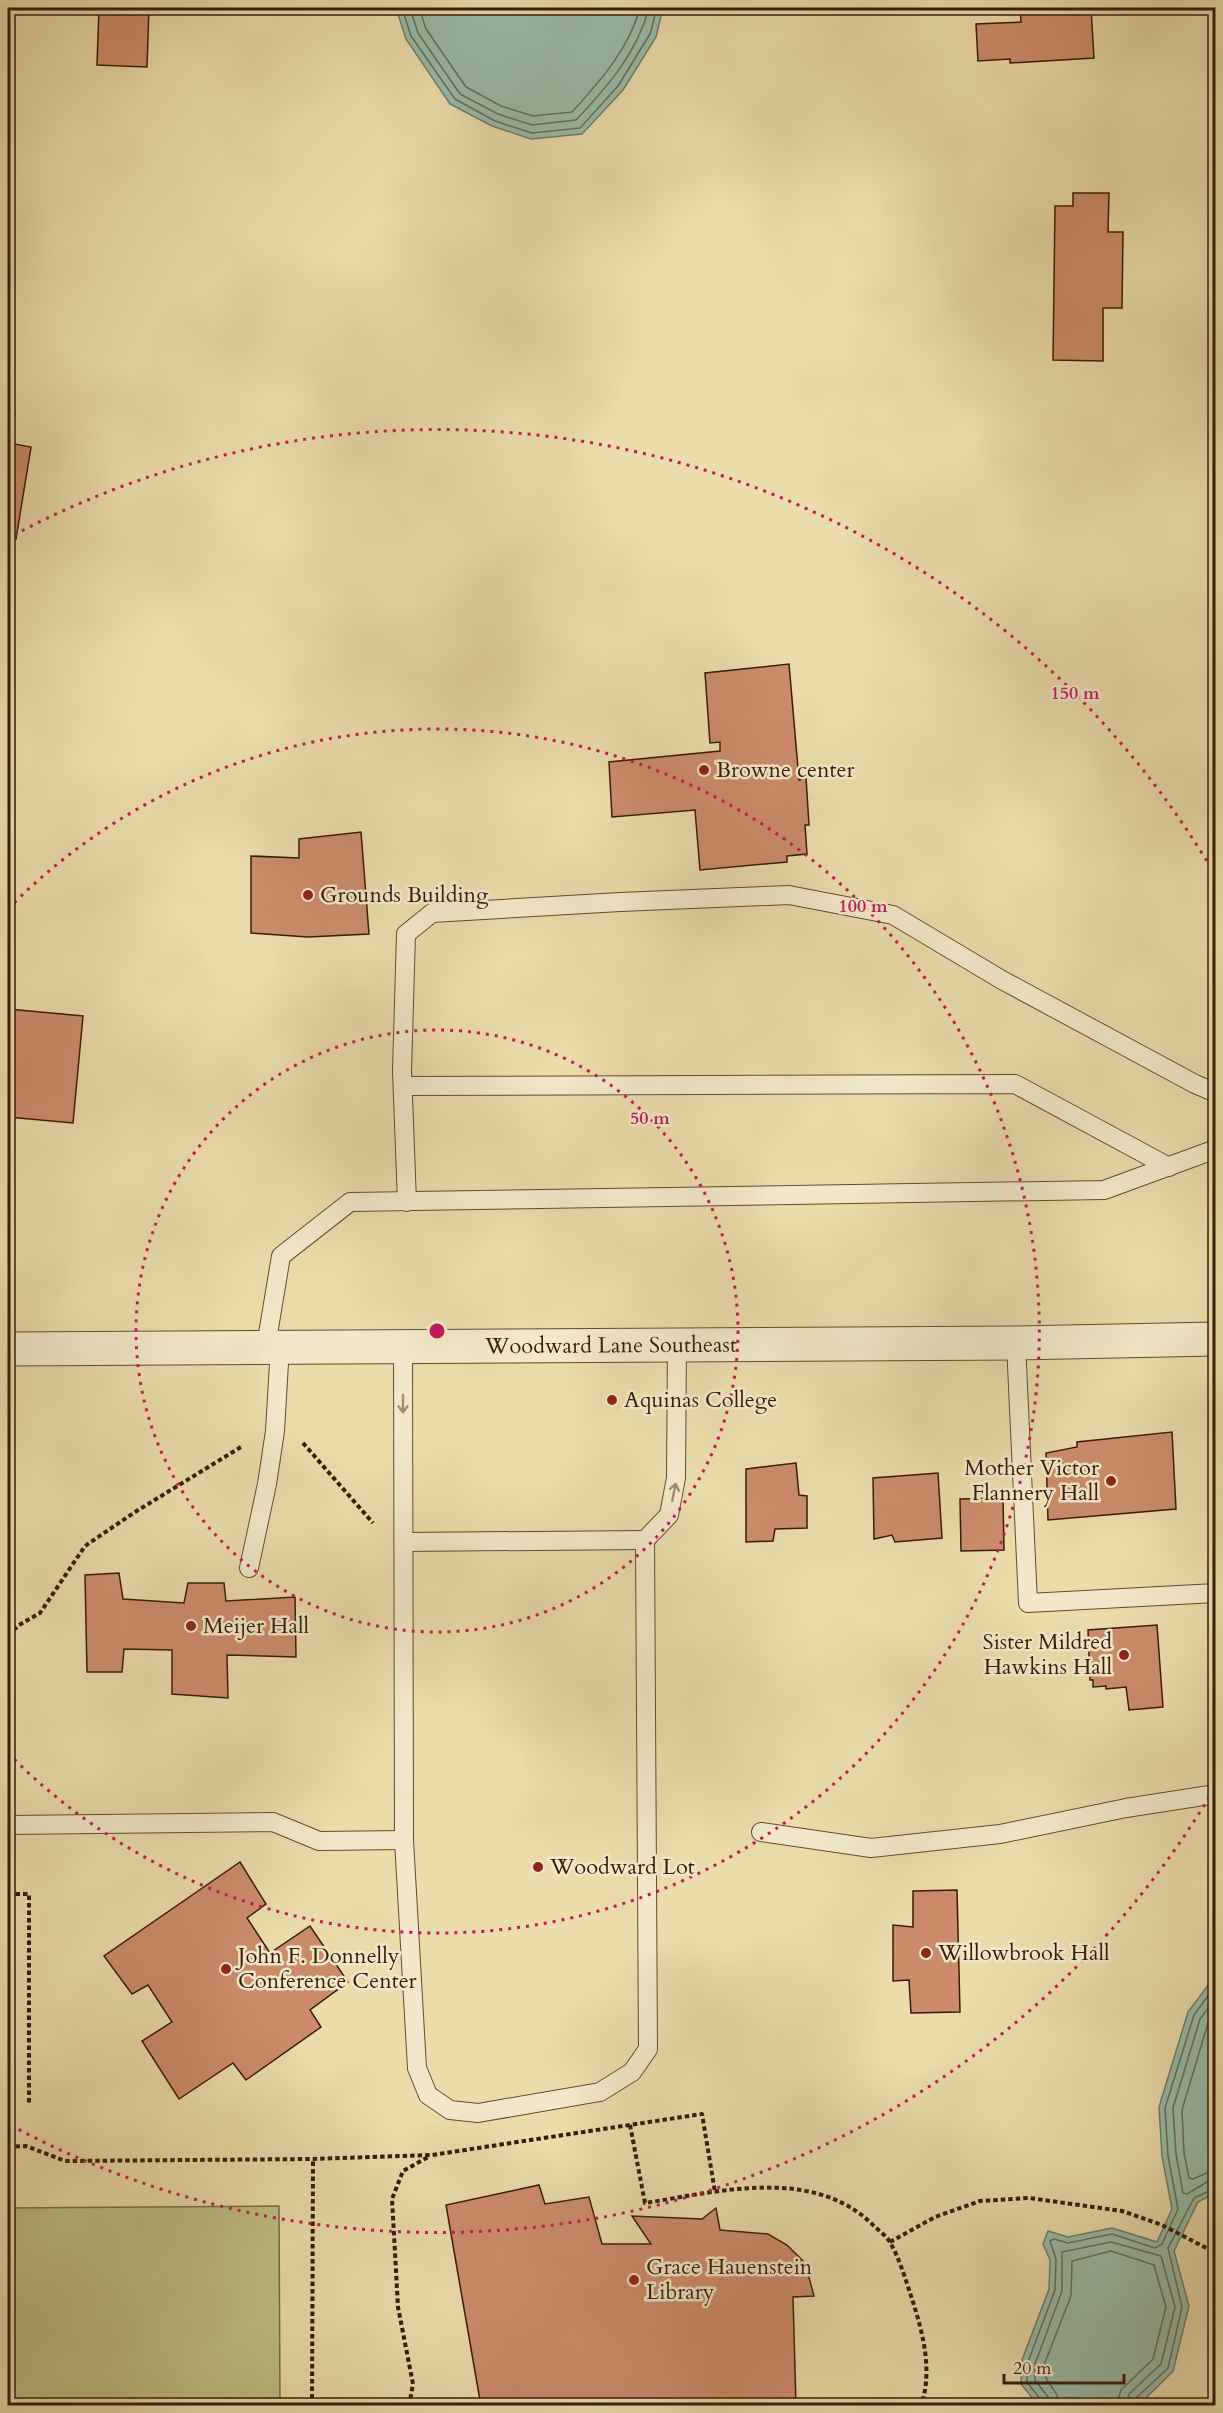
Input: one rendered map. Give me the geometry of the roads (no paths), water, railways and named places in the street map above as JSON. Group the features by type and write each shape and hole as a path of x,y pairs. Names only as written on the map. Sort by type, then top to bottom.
{"street":[{"name":"Woodward Lane Southeast","path":"8,1349 1016,1343 1215,1339"}],"lane":[{"path":"407,1202 403,1086 406,934 432,913 789,895 893,915 1002,980 1215,1093"},
{"path":"403,1086 1015,1084 1169,1167"},
{"path":"249,1568 267,1484 274,1431 273,1346 280,1256 350,1203 1104,1190 1215,1149"},
{"path":"1016,1343 1028,1603 1215,1593"},
{"path":"403,1346 404,1840 417,2068 428,2095 450,2110 478,2113 600,2092 632,2072 648,2049 645,1540 669,1515 676,1478 677,1344"},
{"path":"404,1542 645,1540"},
{"path":"761,1832 871,1848 1000,1834 1126,1808 1215,1794"},
{"path":"8,1825 273,1822 319,1841 404,1840"}],"water":[{"path":"396,8 663,8 656,37 623,90 582,134 531,139 492,126 450,104 406,39"},
{"path":"1215,1976 1215,2193 1198,2202 1174,2251 1189,2306 1173,2371 1144,2400 1135,2405 1038,2405 1021,2384 1022,2360 1049,2289 1050,2260 1043,2244 1048,2231 1068,2237 1112,2228 1157,2242 1172,2209 1162,2156 1159,2107 1188,2012"}],"place":[{"name":"Browne center","path":"704,770"},
{"name":"Grounds Building","path":"308,895"},
{"name":"Aquinas College","path":"612,1400"},
{"name":"Mother Victor Flannery Hall","path":"1111,1481"},
{"name":"Meijer Hall","path":"191,1626"},
{"name":"Sister Mildred Hawkins Hall","path":"1124,1655"},
{"name":"Woodward Lot","path":"538,1867"},
{"name":"Willowbrook Hall","path":"926,1953"},
{"name":"John F. Donnelly Conference Center","path":"226,1969"},
{"name":"Grace Hauenstein Library","path":"634,2280"}]}
